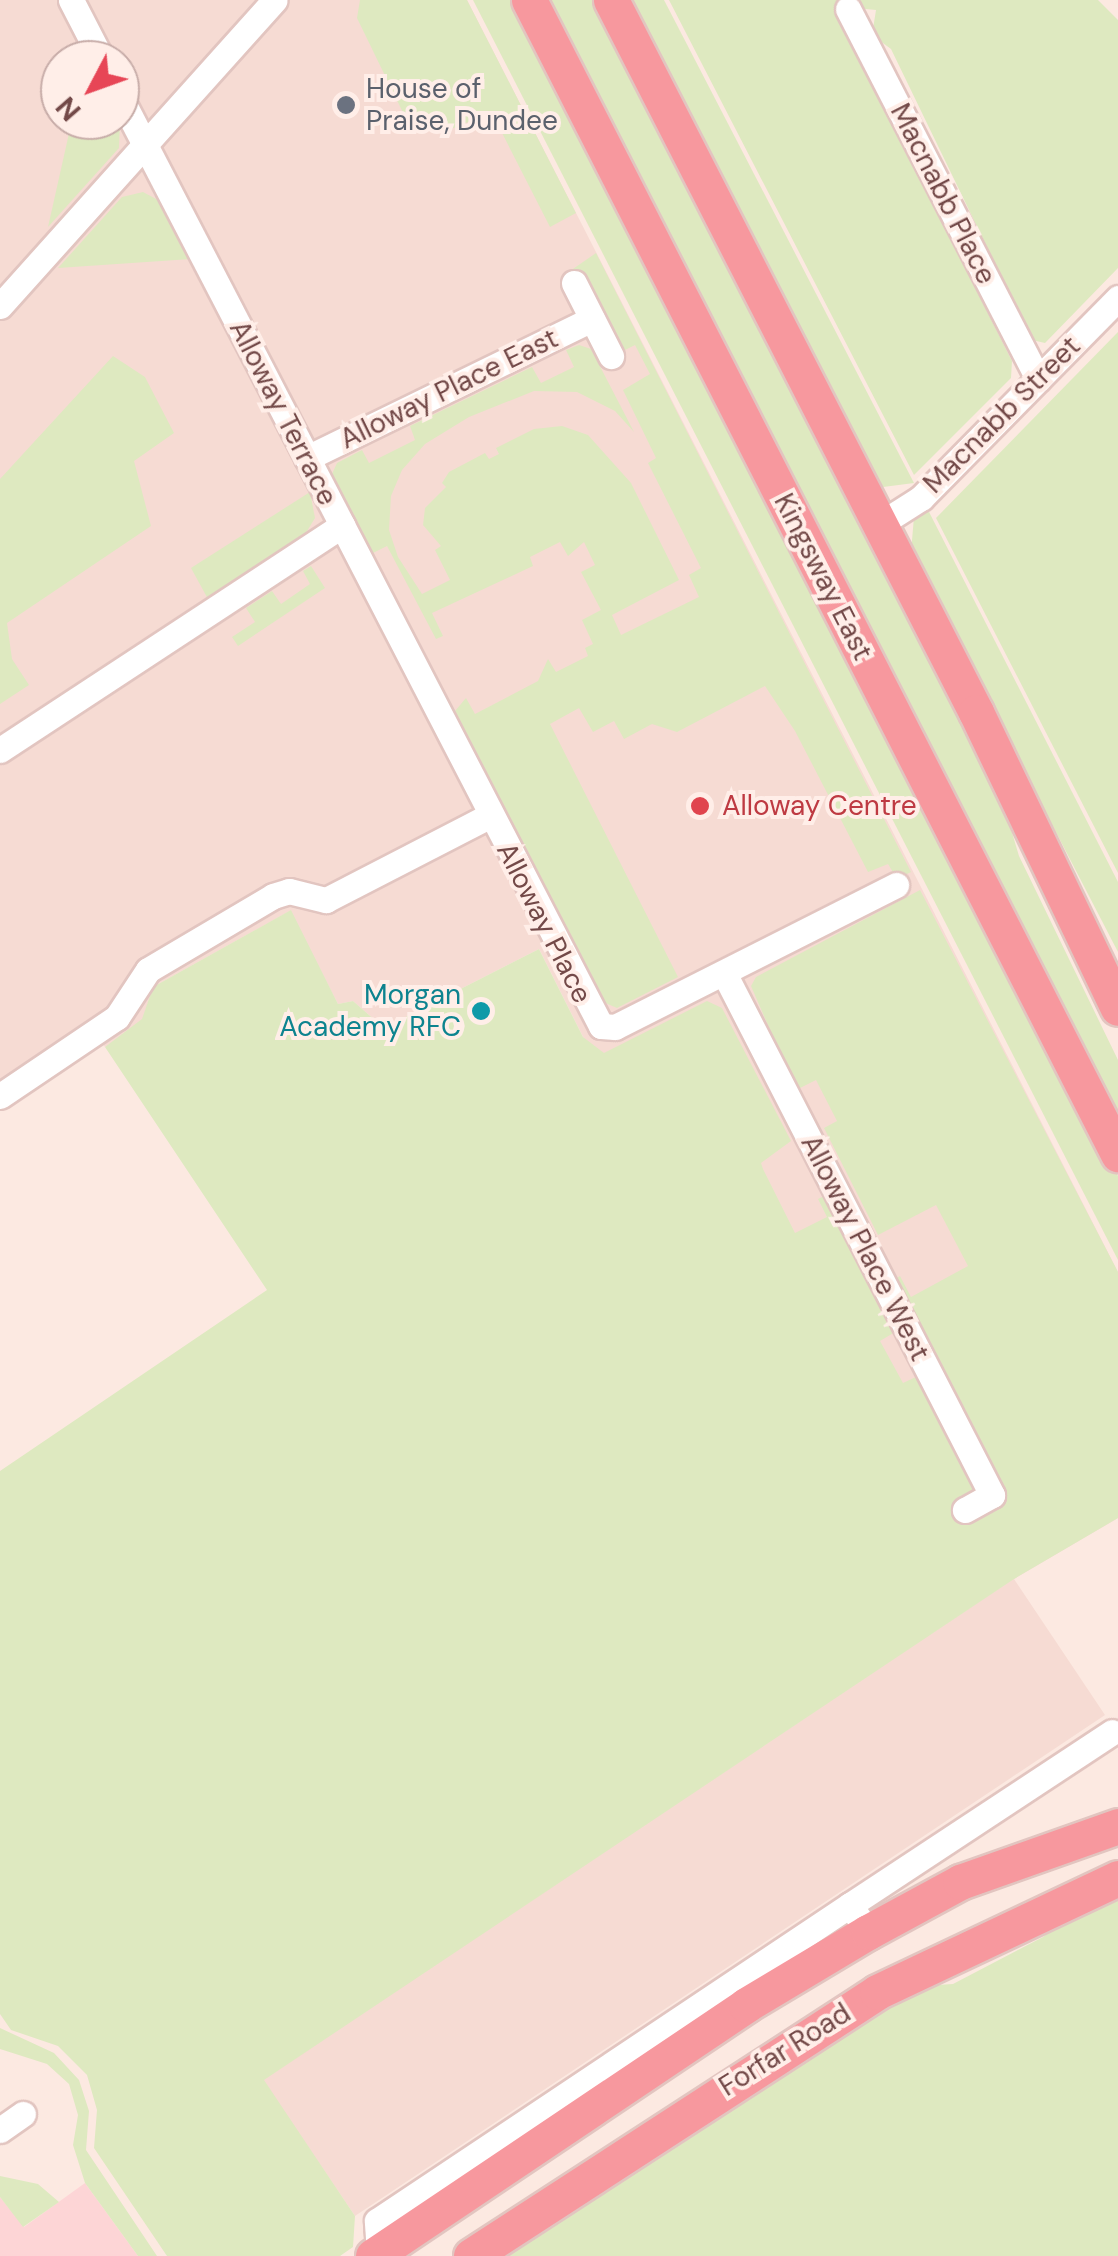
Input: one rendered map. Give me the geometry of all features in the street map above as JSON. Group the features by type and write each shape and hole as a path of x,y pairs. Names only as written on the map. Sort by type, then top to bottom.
{"highway":[{"name":"Kingsway East","path":"529,0 1118,1154"},
{"path":"611,0 880,524 1118,1008"},
{"name":"Forfar Road","path":"376,2254 730,2016 859,1919 1118,1826"},
{"name":"Forfar Road","path":"471,2256 877,1992 1118,1878"}],"street":[{"path":"72,0 92,40"},
{"path":"0,306 275,0"},
{"name":"Macnabb Place","path":"848,9 1038,379"},
{"name":"Alloway Terrace","path":"0,750 342,526 140,134"},
{"name":"Alloway Place East","path":"574,283 610,356"},
{"name":"Macnabb Street","path":"880,524 921,498 1118,298"},
{"name":"Alloway Place East","path":"307,458 592,320"},
{"name":"Alloway Place","path":"342,526 489,816 602,1026 614,1026 896,885"},
{"path":"0,1096 117,1017 148,970 272,896 288,891 326,900 489,816"},
{"name":"Alloway Place West","path":"724,973 992,1495 965,1510"},
{"name":"Forfar Road","path":"859,1919 1112,1732"},
{"path":"0,2130 23,2114"}],"shaded area":[{"path":"0,0 467,0 1118,1272 1118,1518 1014,1579 1105,1715 355,2216 263,2080 1004,1585 583,1037 539,949 384,1028 353,1001 338,1004 290,911 153,987 143,1019 105,1047 101,1042 0,1108"},
{"path":"85,2183 138,2256 0,2256 0,2197 24,2227"}],"green space":[{"path":"360,0 467,0 576,213 550,227 499,127 478,118 444,132 408,123 357,18"},
{"path":"473,0 511,0 1118,1176 1118,1260"},
{"path":"548,0 596,0 997,782 1019,856 1118,1060 1118,1113"},
{"path":"629,0 664,0 914,483 883,487 871,475"},
{"path":"669,0 1098,0 1118,20 1118,268 1045,343 1032,340 891,49 872,35 876,10 834,6 1012,361 1011,378 914,475"},
{"path":"68,140 119,140 119,148 48,227"},
{"path":"143,192 160,201 191,259 58,268 122,197"},
{"path":"596,253 911,872 897,879 888,864 868,872 795,731 765,686 677,732 652,724 624,739 614,721 593,732 579,708 550,724 678,977 617,1008 603,1002 455,711 466,698 475,714 538,681 548,659 556,672 588,656 585,648 593,644 582,620 601,610 581,572 595,565 584,542 568,556 560,542 530,557 533,566 432,613 443,636 436,639 387,546 373,553 332,474 337,463 362,450 369,463 415,440 410,426 532,367 541,383 574,367 566,350 579,345 591,349 634,432 615,411 577,392 534,391 469,417 425,444 402,470 391,496 389,530 398,557 422,594 450,580 435,550 441,546 423,525 425,508 446,487 442,483 449,472 485,453 489,459 499,454 496,448 534,429 562,426 588,435 631,483 679,580 612,615 621,635 699,597 689,575 701,568 648,463 656,458 623,390 650,374 635,345 621,352 570,271"},
{"path":"1118,332 1118,873 936,518"},
{"path":"113,356 145,377 174,433 134,461 151,526 7,623 12,659 29,685 0,704 0,479"},
{"path":"310,492 315,518 304,536 208,599 191,568"},
{"path":"927,508 1118,882 1118,952 911,552 914,517"},
{"path":"311,566 325,588 238,646 232,637 255,622 246,608 272,591 281,604 310,584 303,571"},
{"path":"920,890 1118,1272 1118,1518 1014,1579 264,2080 355,2216 353,2247 340,2256 167,2256 94,2148 97,2110 87,2075 58,2046 11,2030 0,2014 0,1471 267,1290 105,1047 142,1019 153,987 291,910 338,1004 353,1001 384,1028 539,949 583,1037 604,1053 707,1001 722,1008 791,1141 761,1163 763,1169 795,1233 827,1217 818,1199 826,1195 895,1332 880,1341 903,1383 918,1376 977,1490 969,1521 1007,1501 893,1280 900,1276 911,1297 968,1266 936,1205 878,1235 824,1128 837,1121 816,1080 796,1090 751,986 756,977"},
{"path":"1118,1894 1118,2256 497,2256 779,2069 922,1986 953,1984 1043,1937 1077,1910"},
{"path":"0,2028 54,2053 79,2080 89,2111 86,2150 157,2256 138,2256 85,2183 73,2145 78,2115 69,2084 47,2064 0,2049"},
{"path":"0,2176 38,2184 59,2202 23,2227 0,2197"}],"place":[{"name":"House of Praise, Dundee","path":"346,105"},
{"name":"Alloway Centre","path":"700,806"},
{"name":"Morgan Academy RFC","path":"481,1011"}]}
